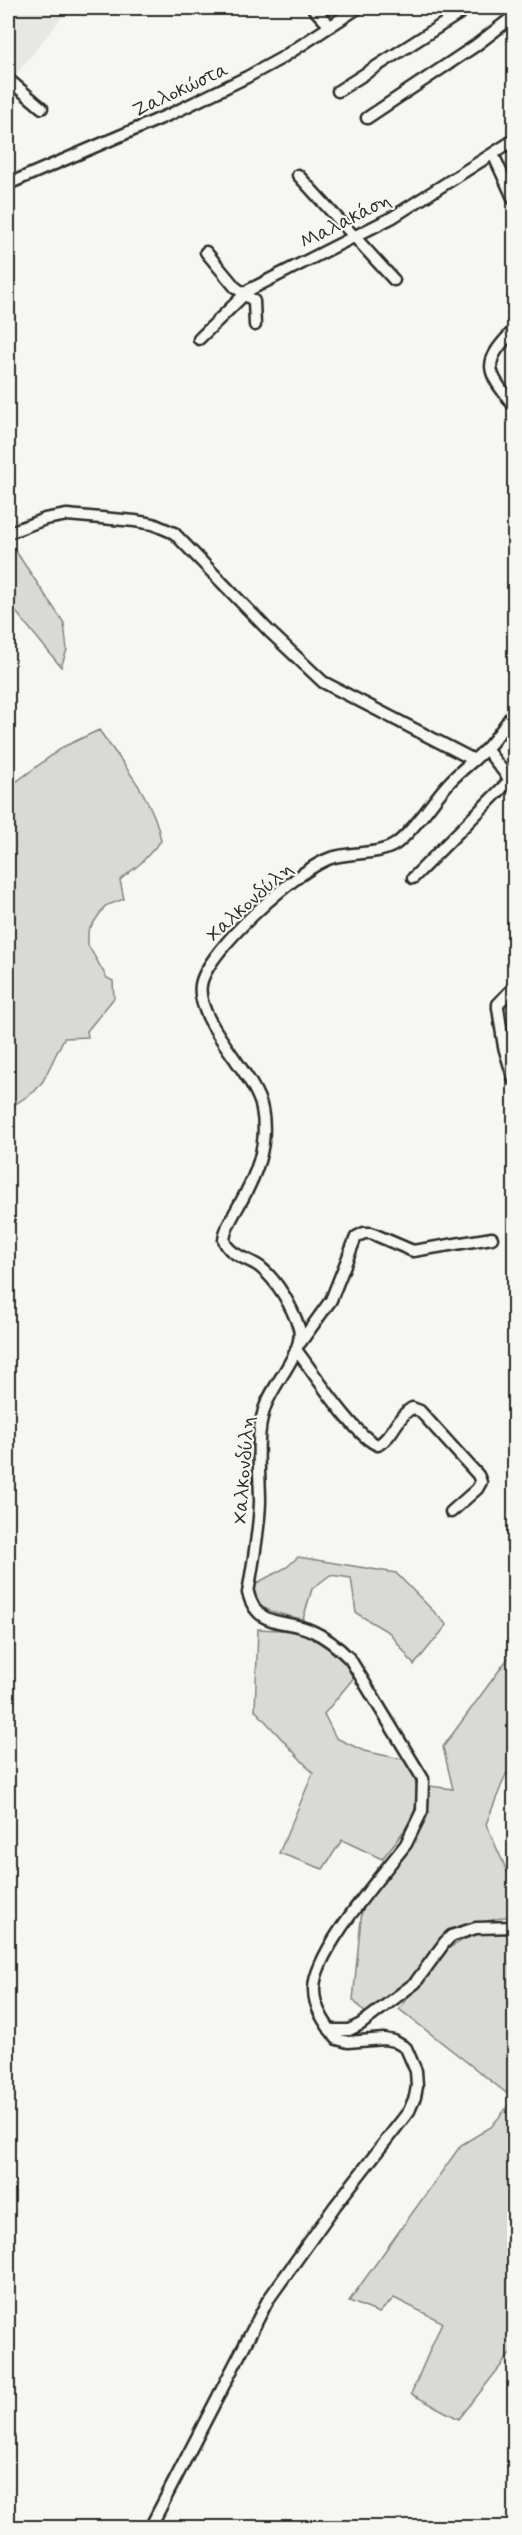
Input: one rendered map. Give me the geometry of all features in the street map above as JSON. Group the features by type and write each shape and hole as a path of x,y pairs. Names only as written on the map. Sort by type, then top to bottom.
{"main road":[{"path":"511,8 514,11"}],"street":[{"path":"313,8 330,26"},
{"name":"Ζαλοκώστα","path":"8,184 222,89 280,59 358,8"},
{"path":"338,91 468,8"},
{"path":"367,118 475,46 514,16"},
{"path":"8,79 42,108"},
{"name":"Μαλακάση","path":"199,339 244,294 258,284 407,209 514,140"},
{"path":"493,154 514,200"},
{"path":"298,175 394,280"},
{"path":"206,252 244,294 254,301 255,326"},
{"path":"514,330 494,352 491,362 494,377 514,406"},
{"path":"8,533 45,519 67,515 135,521 168,530 183,539 268,632 323,682 474,760"},
{"name":"Χαλκονδύλη","path":"330,2030 316,2002 314,1988 319,1971 334,1939 411,1836 422,1811 423,1779 350,1659 339,1648 313,1631 264,1618 250,1601 248,1593 258,1522 263,1414 277,1381 298,1347 300,1331 278,1288 259,1266 233,1252 224,1240 227,1228 249,1188 262,1155 264,1118 257,1093 232,1057 203,1003 200,991 201,982 206,968 218,951 264,906 324,861 352,853 382,849 395,844 454,777 486,749 514,712"},
{"path":"413,878 512,782 486,749"},
{"path":"514,987 498,1004 504,1047 514,1080"},
{"path":"451,1512 477,1489 481,1482 478,1475 420,1411 412,1408 405,1412 386,1441 378,1445 371,1443 358,1430 298,1347 332,1300 356,1237 364,1233 372,1233 413,1251 492,1238"},
{"path":"330,2030 349,2030 361,2024 415,1983 451,1936 476,1928 514,1927"},
{"path":"150,2528 268,2300 335,2206 409,2111 417,2086 412,2058 406,2048 394,2041 348,2042 337,2039 330,2030"}],"shaded area":[{"path":"8,8 69,8 15,76 8,70"},
{"path":"13,547 64,623 67,650 61,667 8,602 8,548"},
{"path":"99,730 145,797 158,826 161,841 141,863 120,880 124,899 105,906 88,931 88,945 107,978 113,981 114,998 87,1031 88,1037 64,1038 43,1081 35,1091 8,1109 8,788 63,747"},
{"path":"298,1557 396,1573 447,1625 414,1665 390,1633 356,1613 351,1578 330,1575 312,1589 303,1619 269,1611 262,1607 254,1594 253,1585 287,1567"},
{"path":"258,1629 301,1631 329,1648 356,1675 324,1714 336,1738 364,1751 406,1760 414,1775 417,1801 408,1824 382,1859 342,1840 323,1869 279,1853 313,1773 255,1710"},
{"path":"514,1650 514,1771 506,1774 486,1824 514,1887 514,1915 457,1928 441,1939 411,1982 366,2014 353,2000 362,1909 408,1849 425,1821 430,1786 453,1789 443,1747"},
{"path":"483,1929 514,1936 514,2099 399,2009 443,1951"},
{"path":"514,2099 514,2349 459,2419 411,2394 442,2322 394,2298 379,2313 349,2301 461,2145 491,2127"}]}
